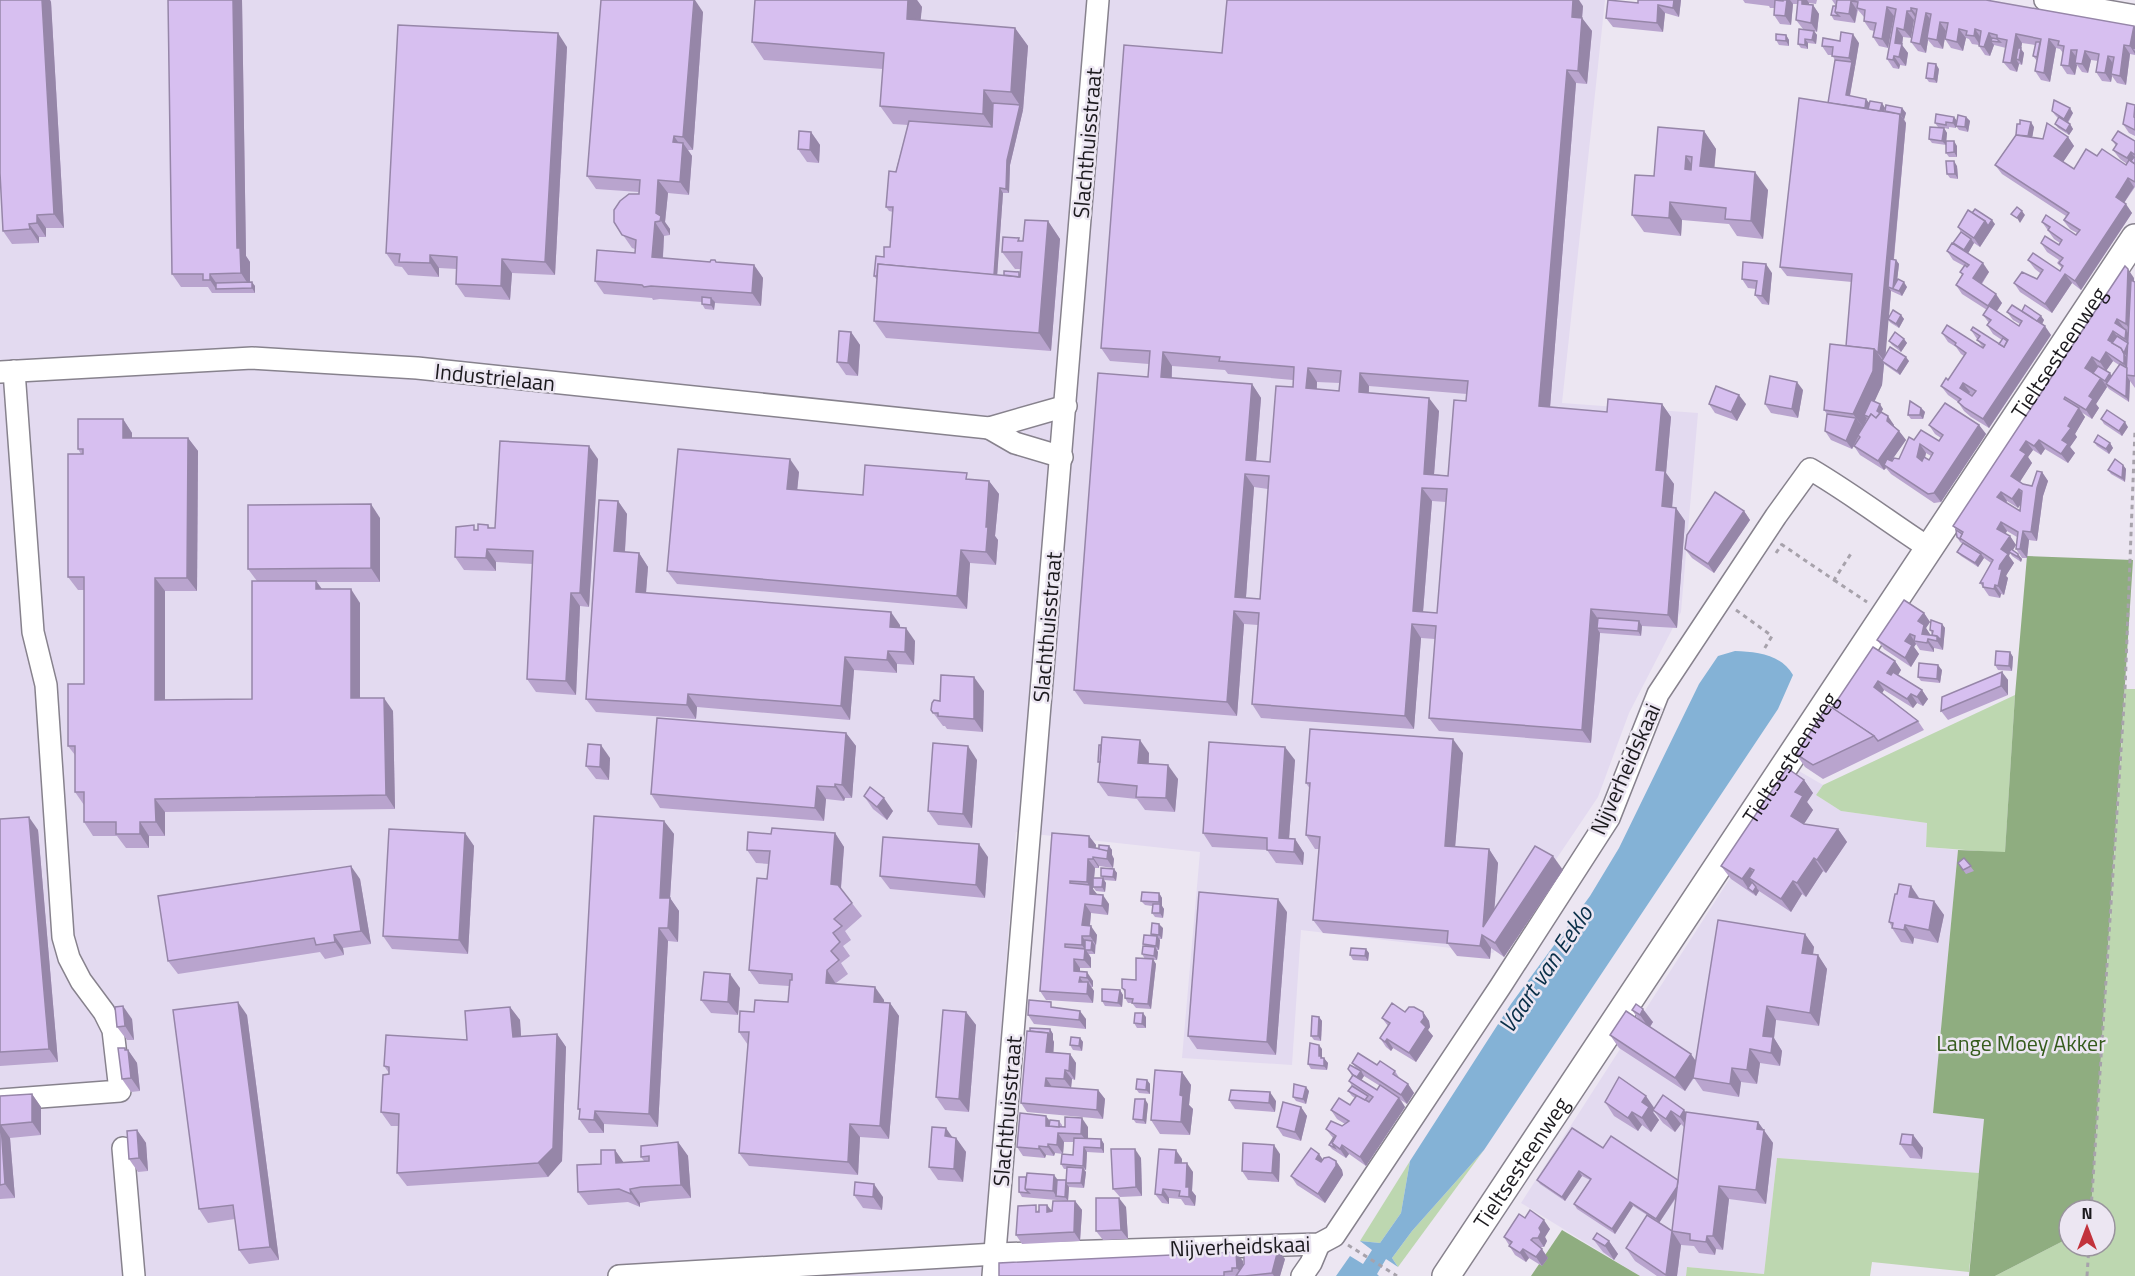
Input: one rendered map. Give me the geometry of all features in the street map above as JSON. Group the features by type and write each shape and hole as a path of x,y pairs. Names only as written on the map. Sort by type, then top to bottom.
{"main road":[{"name":"Tieltsesteenweg","path":"1446,1276 2135,238"}],"street":[{"name":"Slachthuisstraat","path":"993,1276 1098,0"},
{"path":"2045,0 2135,16"},
{"name":"Industrielaan","path":"7,371 264,359 417,368 988,428 1066,406"},
{"path":"0,1100 120,1091 113,1030 104,1012 81,981 69,958 63,937 46,685 33,632 7,371"},
{"name":"Industrielaan","path":"988,428 1015,443 1062,457"},
{"name":"Nijverheidskaai","path":"619,1276 996,1254 1319,1244 1334,1236 1500,987 1609,818 1658,693 1765,532 1810,469 1845,490 1877,515 1929,548"},
{"path":"123,1148 134,1276"},
{"path":"1302,1276 1311,1263 1319,1244"}],"path":[{"path":"2092,1198 2125,689 2134,509 2135,431"},
{"path":"1765,532 1885,616"},
{"path":"1776,554 1782,544"},
{"path":"1834,580 1852,552"},
{"path":"1742,601 1736,611 1772,636 1763,651"},
{"path":"1366,1256 1397,1276"},
{"path":"2087,1276 2088,1258"}],"shaded area":[{"path":"0,0 1605,0 1562,403 1698,413 1681,612 1629,713 1598,797 1493,953 1301,930 1292,1065 1182,1058 1200,852 1016,832 983,1276 0,1276"},
{"path":"1799,771 1823,785 1816,795 1841,811 1927,823 1926,847 1958,850 1933,1113 1984,1119 1979,1173 1777,1158 1764,1274 1687,1267 1686,1276 1640,1276 1521,1203"}],"green space":[{"name":"Lange Moey Akker","path":"2027,556 2133,560 2092,1198 2057,1198 2057,1244 1995,1276 1969,1276 1984,1119 1933,1113 1958,850 2005,852"},
{"path":"2125,689 2135,689 2135,1276 1995,1276 2057,1244 2057,1258 2117,1258 2117,1198 2092,1198"},
{"path":"2015,695 2005,853 1926,847 1927,823 1841,811 1816,795 1823,785"},
{"path":"1484,1150 1398,1267 1392,1258 1412,1231"},
{"path":"1777,1158 1979,1173 1969,1272 1872,1262 1870,1276 1686,1276 1687,1267 1764,1274"},
{"path":"1410,1161 1401,1213 1380,1243 1360,1241"},
{"path":"1562,1230 1640,1276 1531,1276"}],"water":[{"name":"Vaart van Eeklo","path":"1735,651 1752,652 1775,658 1788,668 1793,675 1778,709 1484,1150 1412,1231 1392,1258 1398,1267 1386,1259 1377,1274 1379,1276 1336,1276 1350,1256 1363,1264 1372,1250 1360,1241 1380,1243 1401,1213 1410,1161 1511,1004 1590,896 1619,848 1699,684 1718,656"}],"building":[{"path":"0,0 42,0 54,214 37,215 37,223 29,224 30,229 3,231 0,173"},
{"path":"168,0 233,0 237,248 240,248 241,273 210,274 210,280 203,280 203,274 172,274"},
{"path":"601,0 694,0 683,137 674,136 673,142 683,143 680,182 658,180 656,213 661,216 660,221 655,222 652,257 710,262 715,260 716,262 754,265 752,293 644,287 595,281 597,250 635,253 636,240 622,235 614,222 614,210 629,194 639,194 640,180 587,176"},
{"path":"755,0 908,0 907,19 1015,28 1011,92 984,90 983,114 880,106 884,53 752,42"},
{"path":"1227,0 1573,0 1572,17 1582,18 1578,71 1567,70 1539,406 1607,412 1608,399 1662,404 1656,470 1665,471 1662,506 1676,508 1668,615 1591,609 1582,730 1429,718 1436,626 1412,624 1405,716 1252,704 1259,613 1234,611 1227,702 1074,690 1098,373 1148,377 1150,351 1101,348 1124,45 1222,53","holes":["1163,352 1220,357 1219,361 1294,367 1293,387 1276,386 1270,462 1246,460 1252,384 1161,377","1308,368 1341,371 1339,391 1306,388","1360,373 1468,381 1466,401 1454,400 1448,476 1424,474 1429,398 1359,392","1245,474 1269,476 1260,599 1235,597","1422,488 1447,489 1437,613 1413,611"]},
{"path":"1608,0 1638,3 1638,0 1674,0 1673,8 1658,5 1657,23 1606,18"},
{"path":"1775,0 1787,0 1785,16 1774,15"},
{"path":"1798,0 1802,0 1802,4 1813,5 1811,23 1796,20"},
{"path":"1837,0 1986,0 2134,26 2130,46 2124,45 2120,76 2111,74 2114,57 2108,56 2105,73 2096,72 2099,54 2085,51 2082,64 2075,63 2077,50 2071,50 2069,66 2061,65 2064,46 2058,45 2059,41 2049,39 2044,73 2035,71 2041,39 2016,34 2011,63 2003,62 2007,40 1989,33 1984,47 1979,46 1981,31 1975,29 1974,36 1966,35 1967,31 1959,29 1957,42 1945,39 1948,23 1940,22 1937,40 1927,38 1931,14 1926,13 1920,44 1911,42 1917,9 1911,8 1911,11 1907,11 1904,30 1897,28 1895,43 1902,44 1899,57 1894,56 1893,60 1887,59 1896,9 1887,7 1882,39 1873,37 1876,23 1864,21 1865,10 1857,8 1858,2 1851,1 1849,14 1835,12"},
{"path":"1833,6 1836,6 1835,12 1839,16 1831,15"},
{"path":"398,25 558,33 545,262 502,259 501,286 456,284 457,257 430,255 430,263 399,262 400,254 386,253"},
{"path":"1799,29 1814,31 1812,40 1805,39 1805,45 1798,44"},
{"path":"1841,32 1853,34 1849,58 1832,56 1833,47 1822,46 1823,38 1840,41"},
{"path":"1776,34 1786,35 1786,41 1776,40"},
{"path":"2036,42 2040,42 2037,57 2033,56"},
{"path":"2018,48 2021,48 2019,60 2016,59"},
{"path":"1835,60 1852,62 1846,95 1866,99 1865,108 1828,103"},
{"path":"1928,63 1936,64 1934,79 1926,78"},
{"path":"1799,98 1900,114 1878,353 1874,349 1846,346 1852,274 1780,267"},
{"path":"2054,100 2070,108 2064,119 2052,111"},
{"path":"1870,101 1882,103 1880,111 1868,109"},
{"path":"993,103 1020,105 1007,160 1006,189 1000,188 994,275 878,264 877,276 874,276 876,256 884,257 884,247 890,247 893,207 886,207 889,171 896,172 909,121 992,127"},
{"path":"2127,103 2135,105 2135,130 2123,124"},
{"path":"1886,105 1902,108 1901,115 1885,111"},
{"path":"1936,114 1954,117 1953,123 1946,122 1946,125 1935,123"},
{"path":"1958,115 1966,117 1965,127 1956,126"},
{"path":"2059,117 2070,124 2066,131 2055,124"},
{"path":"2020,120 2031,122 2028,136 2016,135 2017,124 2020,124"},
{"path":"2047,123 2068,137 2054,156 2074,169 2086,149 2097,156 2102,149 2126,165 2129,160 2135,164 2135,182 2128,178 2116,197 2126,204 2075,281 2065,274 2045,304 2014,283 2022,272 2037,279 2043,270 2028,260 2033,253 2060,271 2063,266 2059,263 2063,258 2041,243 2045,236 2059,245 2062,240 2048,230 2050,227 2042,222 2046,215 2076,235 2080,230 2064,220 2069,213 1995,165 2016,135 2043,139"},
{"path":"1658,127 1704,131 1700,166 1755,172 1751,221 1725,219 1726,208 1670,202 1669,218 1632,215 1635,175 1654,176","holes":["1686,156 1692,157 1691,170 1685,169"]},
{"path":"1930,127 1944,128 1942,141 1929,139"},
{"path":"799,131 811,132 810,150 798,149"},
{"path":"2118,131 2135,141 2135,155 2131,152 2127,158 2113,150 2117,144 2112,140"},
{"path":"1946,141 1954,141 1954,152 1946,153"},
{"path":"1946,161 1954,161 1955,174 1947,174"},
{"path":"2017,207 2022,211 2017,218 2011,214"},
{"path":"1975,209 1992,220 1988,226 1985,221 1972,213"},
{"path":"1968,210 1985,221 1974,238 1958,227"},
{"path":"1025,220 1048,221 1039,333 874,321 878,264 1020,277 1022,252 1002,252 1003,237 1019,238 1018,241 1023,241"},
{"path":"1961,232 1971,239 1964,250 1953,243"},
{"path":"1952,243 1983,263 1973,278 1996,294 1988,306 1956,285 1963,274 1960,272 1965,265 1967,267 1969,265 1947,251"},
{"path":"1890,259 1896,260 1893,288 1898,279 1904,282 1899,291 1888,287"},
{"path":"1743,262 1766,264 1762,296 1755,295 1757,281 1742,279"},
{"path":"2125,266 2128,269 2126,324 2117,319 2115,323 2126,330 2125,339 2113,331 2108,340 2121,348 2124,354 2124,364 2106,352 2100,362 2092,357 2085,368 2101,378 2089,396 2093,399 2086,410 2065,397 2064,399 2079,408 2068,426 2071,428 2062,440 2068,444 2061,454 2039,440 2034,446 2026,441 2020,450 2026,454 2011,476 2023,484 2032,486 2037,471 2042,472 2037,488 2031,532 2023,531 2020,549 2016,549 2018,532 2001,522 1997,529 2010,536 2001,549 2008,554 2000,565 1999,569 2002,569 1998,586 1995,585 1994,589 1983,587 1983,583 1980,583 1993,560 1960,538 1963,532 1953,526","holes":["2019,489 2022,491 2020,511 1997,497 2001,492 2012,499"]},
{"path":"1004,271 1019,272 1019,277 1004,275"},
{"path":"2131,280 2135,282 2135,376 2126,375"},
{"path":"252,282 252,288 216,289 216,283"},
{"path":"702,297 711,298 711,305 702,304"},
{"path":"2012,305 2045,326 1983,419 1965,408 1958,402 1961,399 1941,386 1946,378 1948,380 1966,353 1942,333 1947,325 1983,348 1985,345 1977,340 1980,336 1971,330 1973,327 2004,347 2008,340 1987,325 1991,320 1983,315 1989,306 2019,326 2022,321 2007,312","holes":["1963,383 1976,391 1972,396 1960,388"]},
{"path":"2025,305 2041,316 2037,321 2022,311"},
{"path":"1893,310 1901,315 1896,324 1888,319"},
{"path":"839,331 851,332 848,363 837,362"},
{"path":"1895,332 1904,339 1898,347 1889,341"},
{"path":"2117,336 2128,343 2124,353 2121,348 2112,343"},
{"path":"2003,338 2007,341 2004,347 1999,344"},
{"path":"1830,344 1874,349 1873,371 1853,414 1824,410"},
{"path":"1890,347 1906,357 1897,371 1882,361"},
{"path":"2120,364 2127,368 2126,397 2106,384"},
{"path":"2098,366 2110,373 2105,381 2093,373"},
{"path":"1770,376 1797,382 1792,409 1765,404"},
{"path":"1716,386 1739,395 1731,412 1709,404"},
{"path":"1871,400 1880,404 1877,411 1880,413 1876,418 1871,414 1869,417 1864,415"},
{"path":"1910,401 1921,408 1920,415 1908,415"},
{"path":"1945,403 1979,425 1934,493 1928,494 1884,465 1887,459 1892,461 1894,458 1899,459 1909,437 1914,440 1921,430 1939,441 1943,435 1929,425","holes":["1920,444 1933,453 1929,460 1924,457 1922,461 1917,457"]},
{"path":"2107,410 2125,422 2119,431 2101,419"},
{"path":"1881,412 1888,416 1887,421 1899,431 1878,461 1854,446 1871,414 1876,418"},
{"path":"1827,414 1856,418 1846,441 1825,431"},
{"path":"78,419 123,419 123,438 188,438 187,578 155,578 155,700 252,699 252,581 316,581 316,589 351,589 351,698 384,698 386,795 155,799 156,822 140,822 140,834 116,834 116,822 84,822 84,792 75,792 75,746 68,746 68,684 84,684 84,577 68,577 68,454 83,454 83,449 78,449"},
{"path":"2098,435 2110,443 2106,449 2094,442"},
{"path":"500,441 589,446 580,593 571,593 566,681 527,679 533,551 487,549 486,558 455,557 456,527 474,525 474,530 478,530 478,524 495,528"},
{"path":"678,449 790,459 787,489 863,495 865,465 967,473 966,479 989,481 986,552 961,550 957,596 667,571"},
{"path":"2115,459 2123,465 2122,478 2108,470"},
{"path":"1715,492 1744,511 1708,564 1685,549 1687,535"},
{"path":"599,500 618,501 614,551 639,553 636,592 891,612 890,627 906,628 905,652 888,651 887,660 845,657 841,706 688,694 687,705 586,699"},
{"path":"371,504 371,568 248,569 248,505"},
{"path":"1956,530 1962,534 1961,540 1957,537"},
{"path":"1963,543 1981,554 1975,563 1957,552"},
{"path":"2011,549 2018,554 2018,557 2009,552"},
{"path":"1904,600 1924,613 1918,621 1924,625 1922,634 1937,636 1937,641 1928,639 1927,643 1914,641 1915,636 1910,634 1905,641 1912,645 1905,658 1877,640"},
{"path":"1598,618 1639,621 1638,631 1597,628"},
{"path":"1931,620 1942,624 1941,640 1932,635"},
{"path":"1873,647 1895,661 1887,673 1891,675 1893,672 1922,690 1917,697 1911,694 1907,699 1878,681 1874,687 1918,721 1878,741 1832,708"},
{"path":"1996,651 2010,652 2009,666 1995,665"},
{"path":"1919,663 1938,665 1937,679 1918,677"},
{"path":"2002,672 2001,686 1941,711 1942,697"},
{"path":"941,675 974,677 974,719 938,716 938,713 933,713 932,703 934,700 940,701"},
{"path":"1828,705 1874,736 1813,765 1796,754"},
{"path":"657,718 846,733 842,785 817,786 815,808 651,794"},
{"path":"1310,729 1453,739 1445,846 1489,849 1483,927 1535,846 1553,856 1495,943 1482,935 1480,946 1447,943 1448,931 1313,920 1320,837 1306,835 1310,783 1306,783"},
{"path":"1102,737 1140,740 1138,763 1168,765 1166,798 1136,797 1137,786 1098,782"},
{"path":"1209,742 1285,747 1279,838 1295,839 1294,852 1267,850 1267,838 1203,833"},
{"path":"933,743 968,746 963,814 928,811"},
{"path":"588,744 601,745 600,767 586,766"},
{"path":"1099,745 1101,745 1100,762 1098,762"},
{"path":"1787,768 1804,780 1795,792 1803,796 1791,816 1804,824 1838,829 1817,860 1814,858 1797,883 1793,881 1781,899 1749,878 1754,870 1750,868 1742,879 1721,866"},
{"path":"870,787 884,798 877,807 864,796"},
{"path":"594,816 664,821 660,898 670,898 668,928 659,928 649,1114 595,1111 594,1120 579,1119 580,1109 578,1109"},
{"path":"29,817 49,1049 0,1052 0,819"},
{"path":"772,828 835,833 831,884 838,885 852,903 834,919 842,926 833,933 840,942 831,951 839,960 827,970 826,983 875,987 874,1002 890,1003 880,1126 850,1124 848,1162 739,1153 749,1032 739,1032 740,1011 754,1012 755,1000 788,1002 790,980 792,980 792,974 749,970 757,878 767,879 770,851 747,850 748,832 771,834"},
{"path":"389,829 465,833 459,940 383,936"},
{"path":"1052,833 1089,836 1089,847 1108,850 1107,859 1093,857 1093,859 1088,859 1087,882 1070,881 1070,883 1090,885 1090,894 1103,895 1102,906 1085,904 1082,925 1091,926 1090,936 1082,936 1082,945 1065,944 1065,947 1085,949 1084,960 1074,959 1074,971 1087,972 1087,978 1080,977 1079,982 1088,982 1087,994 1040,991"},
{"path":"883,837 979,844 976,885 880,876"},
{"path":"1099,845 1109,846 1108,851 1099,849"},
{"path":"1964,858 1971,866 1963,870 1958,863"},
{"path":"351,866 361,931 334,935 335,942 316,945 314,938 168,961 158,896"},
{"path":"1101,868 1114,869 1113,877 1101,876"},
{"path":"1093,878 1103,878 1102,887 1093,887"},
{"path":"1752,882 1756,887 1753,892 1748,888"},
{"path":"1899,884 1911,886 1909,897 1934,901 1929,930 1905,925 1904,930 1892,928 1893,923 1889,922"},
{"path":"1142,892 1159,893 1159,902 1141,901"},
{"path":"1199,892 1278,899 1267,1042 1188,1036"},
{"path":"1153,904 1160,904 1160,913 1152,913"},
{"path":"1718,920 1805,934 1802,953 1818,955 1810,1013 1767,1006 1763,1036 1773,1037 1771,1053 1750,1049 1747,1070 1732,1068 1730,1084 1693,1078"},
{"path":"1152,923 1159,924 1159,935 1151,934"},
{"path":"1144,935 1157,936 1156,946 1143,944"},
{"path":"1085,940 1092,941 1091,950 1085,950"},
{"path":"1143,946 1155,947 1154,956 1142,954"},
{"path":"1351,948 1366,949 1365,956 1350,955"},
{"path":"1136,958 1153,959 1148,1004 1132,1003 1133,999 1125,998 1125,990 1122,988 1122,979 1136,980"},
{"path":"704,972 730,974 728,1002 701,1000"},
{"path":"1102,989 1120,990 1118,1003 1102,1001"},
{"path":"1029,1000 1051,1002 1051,1007 1080,1011 1079,1020 1028,1015"},
{"path":"238,1002 270,1247 239,1250 233,1205 199,1209 173,1010"},
{"path":"1392,1003 1405,1012 1409,1007 1414,1007 1423,1012 1424,1018 1421,1022 1426,1027 1409,1053 1387,1039 1385,1042 1380,1038 1390,1023 1382,1018"},
{"path":"1636,1004 1643,1009 1640,1015 1632,1010"},
{"path":"123,1006 125,1026 117,1027 115,1007"},
{"path":"510,1007 513,1037 557,1034 553,1148 538,1163 397,1173 399,1114 381,1112 383,1075 389,1074 389,1067 384,1066 386,1035 467,1040 465,1011"},
{"path":"943,1010 966,1012 959,1099 936,1097"},
{"path":"1626,1011 1691,1054 1675,1078 1610,1035"},
{"path":"1135,1013 1143,1013 1142,1024 1134,1023"},
{"path":"1312,1016 1319,1017 1318,1036 1311,1036"},
{"path":"1030,1028 1050,1029 1050,1036 1048,1033 1030,1031"},
{"path":"1027,1031 1048,1033 1046,1052 1070,1054 1069,1071 1065,1070 1064,1079 1046,1078 1045,1086 1098,1090 1097,1110 1021,1103"},
{"path":"1071,1037 1080,1038 1079,1046 1070,1045"},
{"path":"1310,1043 1319,1045 1319,1056 1324,1058 1324,1066 1308,1064"},
{"path":"118,1048 128,1050 131,1078 122,1079"},
{"path":"1358,1053 1377,1065 1380,1061 1395,1071 1393,1074 1408,1084 1401,1095 1352,1063"},
{"path":"1350,1065 1361,1071 1357,1077 1348,1069"},
{"path":"1155,1070 1182,1072 1181,1122 1151,1120"},
{"path":"1353,1075 1377,1090 1380,1085 1399,1098 1360,1157 1342,1145 1340,1149 1332,1143 1336,1136 1326,1129 1331,1121 1342,1126 1349,1121 1331,1110 1339,1098 1350,1105 1357,1095 1369,1102 1373,1097 1349,1081"},
{"path":"1619,1077 1646,1096 1642,1102 1649,1107 1642,1118 1632,1112 1628,1118 1605,1102"},
{"path":"1137,1079 1147,1080 1146,1090 1136,1089"},
{"path":"1294,1084 1306,1087 1303,1099 1293,1097"},
{"path":"1352,1086 1368,1096 1365,1100 1348,1091"},
{"path":"1231,1090 1270,1092 1269,1103 1229,1100"},
{"path":"32,1094 32,1122 1,1125 5,1184 0,1185 0,1096"},
{"path":"1663,1095 1684,1110 1680,1117 1671,1111 1666,1119 1653,1110"},
{"path":"1135,1099 1145,1099 1143,1120 1133,1119"},
{"path":"1283,1102 1301,1107 1295,1132 1277,1127"},
{"path":"1686,1112 1758,1122 1757,1129 1764,1130 1756,1190 1719,1186 1713,1236 1707,1236 1706,1242 1690,1240 1690,1234 1672,1231"},
{"path":"1020,1113 1046,1116 1046,1126 1065,1127 1065,1117 1082,1118 1081,1134 1058,1133 1057,1145 1039,1146 1039,1149 1017,1147"},
{"path":"1050,1120 1059,1121 1059,1127 1049,1126"},
{"path":"932,1127 946,1128 945,1136 956,1138 954,1169 929,1167"},
{"path":"1572,1128 1603,1148 1611,1136 1678,1180 1677,1187 1656,1219 1630,1202 1612,1229 1574,1204 1591,1179 1579,1171 1562,1197 1537,1180"},
{"path":"137,1130 139,1158 129,1159 127,1131"},
{"path":"1902,1134 1913,1135 1912,1145 1900,1144"},
{"path":"1074,1138 1101,1139 1101,1148 1084,1147 1083,1166 1061,1164 1062,1154 1073,1155"},
{"path":"678,1142 681,1185 641,1187 630,1189 631,1194 619,1189 578,1192 577,1165 601,1164 601,1150 615,1150 616,1163 649,1161 649,1156 641,1157 641,1146"},
{"path":"1243,1143 1274,1145 1272,1173 1242,1171"},
{"path":"1311,1148 1319,1154 1316,1159 1321,1162 1324,1158 1329,1157 1336,1161 1336,1166 1318,1194 1291,1176"},
{"path":"1111,1149 1135,1149 1136,1187 1113,1189"},
{"path":"1159,1149 1176,1150 1175,1163 1187,1163 1186,1187 1189,1187 1189,1197 1179,1196 1180,1191 1163,1189 1162,1195 1155,1194"},
{"path":"1067,1167 1083,1168 1081,1183 1066,1183"},
{"path":"1027,1173 1054,1175 1053,1191 1025,1189"},
{"path":"1019,1177 1026,1177 1025,1189 1029,1193 1019,1192"},
{"path":"1057,1180 1066,1180 1065,1197 1056,1196"},
{"path":"855,1182 874,1184 873,1197 854,1195"},
{"path":"1096,1198 1119,1198 1121,1230 1096,1231"},
{"path":"1053,1201 1075,1201 1074,1232 1016,1235 1018,1206 1036,1205 1036,1212 1039,1212 1039,1205 1047,1205 1047,1212 1052,1211"},
{"path":"1530,1210 1544,1220 1539,1228 1541,1232 1538,1238 1531,1240 1542,1249 1536,1257 1523,1249 1520,1253 1509,1246 1512,1242 1504,1237 1519,1214 1525,1218"},
{"path":"1647,1215 1672,1231 1666,1275 1626,1248"},
{"path":"1597,1233 1609,1241 1605,1246 1593,1239"},
{"path":"1278,1250 1272,1273 1236,1276 1244,1264 1244,1251"},
{"path":"1236,1252 1237,1268 1224,1272 1224,1276 999,1276 999,1263"}]}
